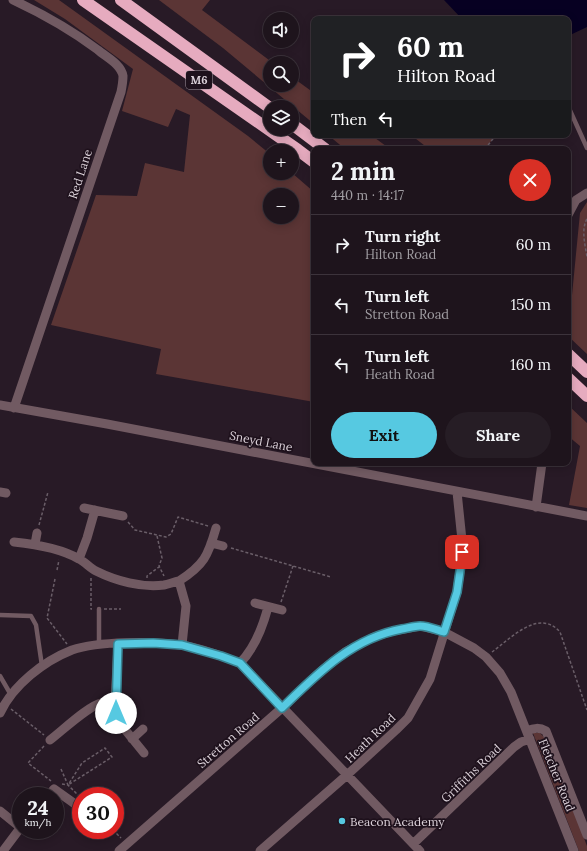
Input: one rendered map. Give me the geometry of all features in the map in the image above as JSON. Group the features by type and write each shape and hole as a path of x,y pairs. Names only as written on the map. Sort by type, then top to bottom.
{"highway":[{"name":"M6","path":"83,0 311,160"},
{"name":"M6","path":"121,0 263,103"},
{"path":"299,129 321,146"},
{"path":"571,357 587,372"},
{"path":"571,381 587,396"}],"street":[{"name":"Red Lane","path":"13,0 56,21 83,38 113,60 123,76 121,92 14,408"},
{"path":"571,209 576,200 587,193"},
{"name":"Sneyd Lane","path":"0,405 108,424 311,464"},
{"name":"Sneyd Lane","path":"324,466 587,516"},
{"path":"536,507 542,466"},
{"name":"Heath Road","path":"260,851 347,775 408,718 430,679 457,592 461,564 462,540 457,492"},
{"path":"84,508 123,516"},
{"path":"79,558 87,538 95,510"},
{"path":"14,542 35,544 79,558 91,568 123,581 146,585 168,584 179,581 198,567 209,552 216,528"},
{"path":"35,544 37,533"},
{"path":"211,543 223,546"},
{"path":"179,581 186,606 182,645"},
{"path":"255,603 280,610"},
{"path":"240,663 246,657 254,643 268,607"},
{"name":"Stretton Road","path":"125,848 282,708 321,671 345,652 374,637 393,631 420,626 444,632"},
{"name":"Fletcher Road","path":"444,632 468,644 486,657 506,681 574,851"},
{"path":"0,713 4,704 15,690 42,666 72,650 99,645 153,643 182,645 221,656 240,663 417,848"},
{"path":"118,644 115,704 118,721 144,753"},
{"path":"50,740 93,706 103,703 115,704"},
{"name":"Fletcher Road","path":"528,735 536,728 542,728 546,732 587,834"},
{"path":"132,739 143,729"},
{"name":"Griffiths Road","path":"417,848 514,747 528,735"},
{"path":"0,811 12,820"},
{"path":"3,851 12,839"}],"lane":[{"path":"571,113 587,148"},
{"path":"99,609 99,645"},
{"path":"0,615 31,616 36,625 42,666"},
{"path":"0,676 11,695"}],"path":[{"path":"487,146 494,138"},
{"path":"587,218 585,223 584,238 587,257"},
{"path":"37,533 48,492"},
{"path":"123,516 135,530 166,538 171,534 178,517 216,528"},
{"path":"146,585 147,576 159,566 162,558 157,536"},
{"path":"223,546 331,577"},
{"path":"57,570 61,552"},
{"path":"159,566 168,584"},
{"path":"280,610 293,566"},
{"path":"91,568 91,609 121,609"},
{"path":"55,579 47,618 72,650"},
{"path":"486,657 522,630 532,625 549,623 555,626 560,632 587,710"},
{"path":"4,704 50,740 28,763 50,781 68,785 112,757 105,748 82,763 68,785"},
{"path":"62,769 72,791"},
{"path":"119,839 125,848"}],"shaded area":[{"path":"34,0 59,0 248,136 263,148 263,180 299,179 311,189 311,401 156,374 161,349 51,325 96,195 137,196 145,163 184,172 190,115 176,109 168,127 122,111 133,69 65,19"},
{"path":"159,0 210,0 202,10 264,56 263,81 223,48"},
{"path":"444,0 587,0 587,27 571,35 571,16 459,16"},
{"path":"299,82 311,91 311,121 299,111 299,100 285,100 276,92 299,92"},
{"path":"332,138 375,138 386,146 341,146"},
{"path":"415,138 494,138 487,146 425,146"},
{"path":"587,202 587,354 571,339 571,305 580,213"},
{"path":"571,408 587,423 587,508 569,505 580,446 571,438"},
{"path":"533,733 540,733 547,740 587,846 587,851 579,851"}],"place":[{"name":"Beacon Academy","path":"342,821"}],"route":[{"path":"116,713 115,704 118,644 153,643 182,645 240,663 282,708 321,671 345,652 374,637 393,631 420,626 444,632 457,592 462,552"}]}
